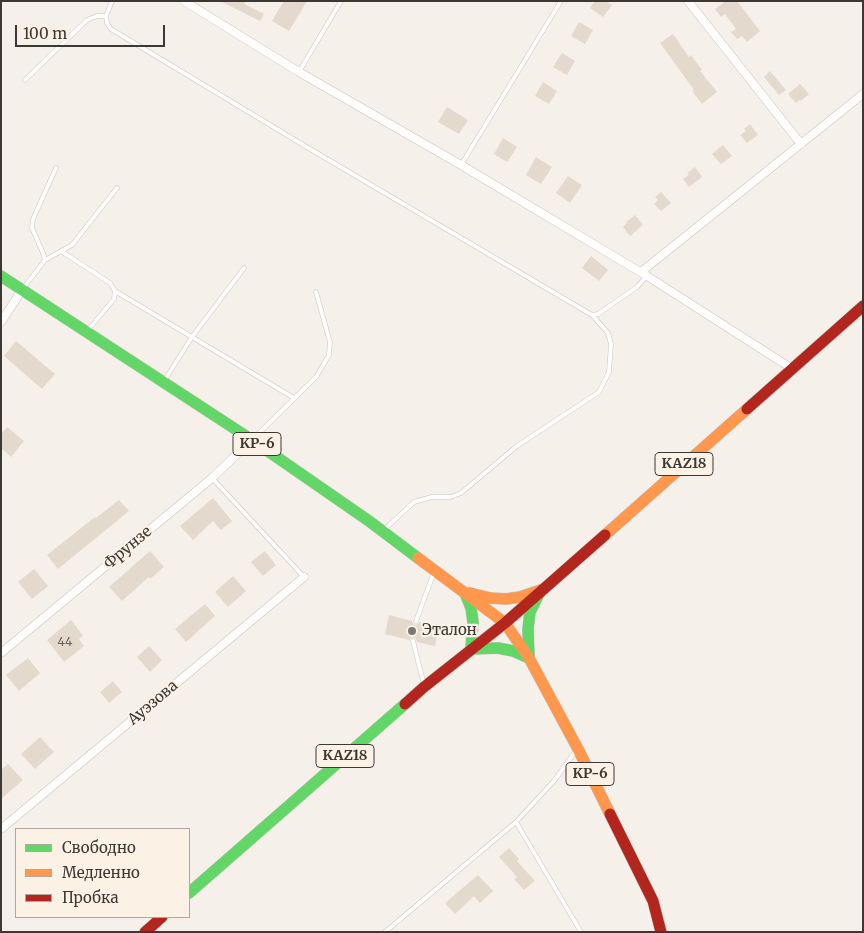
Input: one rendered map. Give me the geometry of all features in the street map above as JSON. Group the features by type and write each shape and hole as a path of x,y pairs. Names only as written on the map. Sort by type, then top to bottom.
{"main road":[{"name":"KP-6","path":"1,276 252,440 383,531 505,623 529,658 578,749 652,901 661,932"},
{"name":"KAZ18","path":"190,892 424,687 505,623 863,306"},
{"path":"464,591 490,598 506,599 520,597 541,590"},
{"path":"464,591 472,608 471,650 498,648 513,651 529,658 528,629 530,612 541,590"},
{"path":"145,932 161,918"}],"street":[{"path":"184,1 299,72 461,165 644,274 791,368"},
{"path":"688,1 801,144"},
{"path":"644,274 863,94"},
{"path":"1,322 22,290"},
{"name":"Фрунзе","path":"1,653 212,478 252,440"},
{"name":"Ауэзова","path":"1,829 304,577"}],"lane":[{"path":"112,1 106,16 107,23 112,29 305,146 592,315 608,332 611,344 610,372 599,392 517,446 461,493 451,497 432,498 414,502 383,531"},
{"path":"299,72 341,1"},
{"path":"461,165 561,1"},
{"path":"25,80 87,20 97,16 106,16"},
{"path":"45,260 44,253 32,228 33,219 56,168"},
{"path":"22,290 45,260 72,245 117,188"},
{"path":"61,252 110,283 115,291 294,398"},
{"path":"163,382 192,337 244,268"},
{"path":"592,315 598,314 637,287 644,274"},
{"path":"86,332 114,299 115,291"},
{"path":"252,440 316,377 329,355 330,342 316,292"},
{"path":"212,478 304,577"},
{"path":"416,622 435,570"},
{"path":"413,641 424,687"},
{"path":"385,932 516,822 554,781 578,749"},
{"path":"516,822 581,932"}],"building":[{"path":"220,1 246,1 244,4 264,14 260,21"},
{"path":"284,1 307,1 289,31 272,21"},
{"path":"595,1 606,1 612,5 603,17 590,8"},
{"path":"726,1 737,1 760,31 747,42 742,36 737,39 731,32 736,29 725,14 721,17 715,9"},
{"path":"579,22 593,30 585,44 571,36"},
{"path":"673,34 689,57 691,55 702,70 700,71 717,92 702,104 660,43"},
{"path":"562,53 575,61 567,75 553,67"},
{"path":"770,71 786,90 779,95 764,77"},
{"path":"543,82 557,91 549,104 535,96"},
{"path":"800,84 809,94 796,103 788,94"},
{"path":"447,107 468,120 459,134 438,122"},
{"path":"750,124 758,135 747,143 740,135 746,131 744,129"},
{"path":"503,138 517,147 507,162 494,154"},
{"path":"723,145 732,156 721,164 712,154"},
{"path":"536,157 552,167 541,184 526,175"},
{"path":"695,167 702,177 689,187 683,179"},
{"path":"568,176 582,185 570,203 556,193"},
{"path":"661,192 671,203 661,211 654,204 658,200 655,197"},
{"path":"635,215 643,225 630,236 623,227"},
{"path":"591,256 608,270 599,281 582,268"},
{"path":"16,341 55,374 42,389 4,356"},
{"path":"7,427 24,441 11,457 1,448 1,434"},
{"path":"213,498 232,521 221,530 213,521 193,540 180,526"},
{"path":"119,500 129,511 58,569 47,555"},
{"path":"150,551 164,567 150,579 149,577 122,601 109,587"},
{"path":"265,551 276,565 263,576 251,562"},
{"path":"34,569 48,586 32,599 18,582"},
{"path":"233,576 246,591 228,607 215,592"},
{"path":"205,604 215,616 186,642 175,629"},
{"name":"Эталон","path":"389,615 412,621 415,625 419,622 439,627 435,646 417,642 414,637 409,640 385,634"},
{"path":"71,620 83,636 79,639 84,646 64,662 47,640"},
{"path":"149,646 162,660 150,672 137,657"},
{"path":"28,658 40,673 19,691 6,675"},
{"path":"113,681 122,692 109,703 100,692"},
{"path":"40,737 54,752 35,769 21,754"},
{"path":"8,764 23,780 1,799 1,770"},
{"path":"509,848 519,859 517,861 535,881 524,890 514,879 517,877 499,857"},
{"path":"478,875 493,891 480,903 474,896 455,914 445,903"}],"traffic: fast":[{"path":"1,276 252,440 369,521 418,558"},
{"path":"465,593 471,608 473,622 471,649 498,648 513,651 529,658 528,629 530,612 541,590"},
{"path":"190,892 405,704"}],"traffic: slow":[{"path":"605,535 747,409"},
{"path":"418,558 505,623 529,658 578,749 610,814"},
{"path":"470,593 490,598 506,599 520,597 541,590"}],"traffic: jam":[{"path":"747,409 863,306"},
{"path":"405,704 505,623 605,535"},
{"path":"610,814 653,901 661,932"},
{"path":"145,932 161,918"}],"place":[{"name":"Эталон","path":"412,631"}]}
